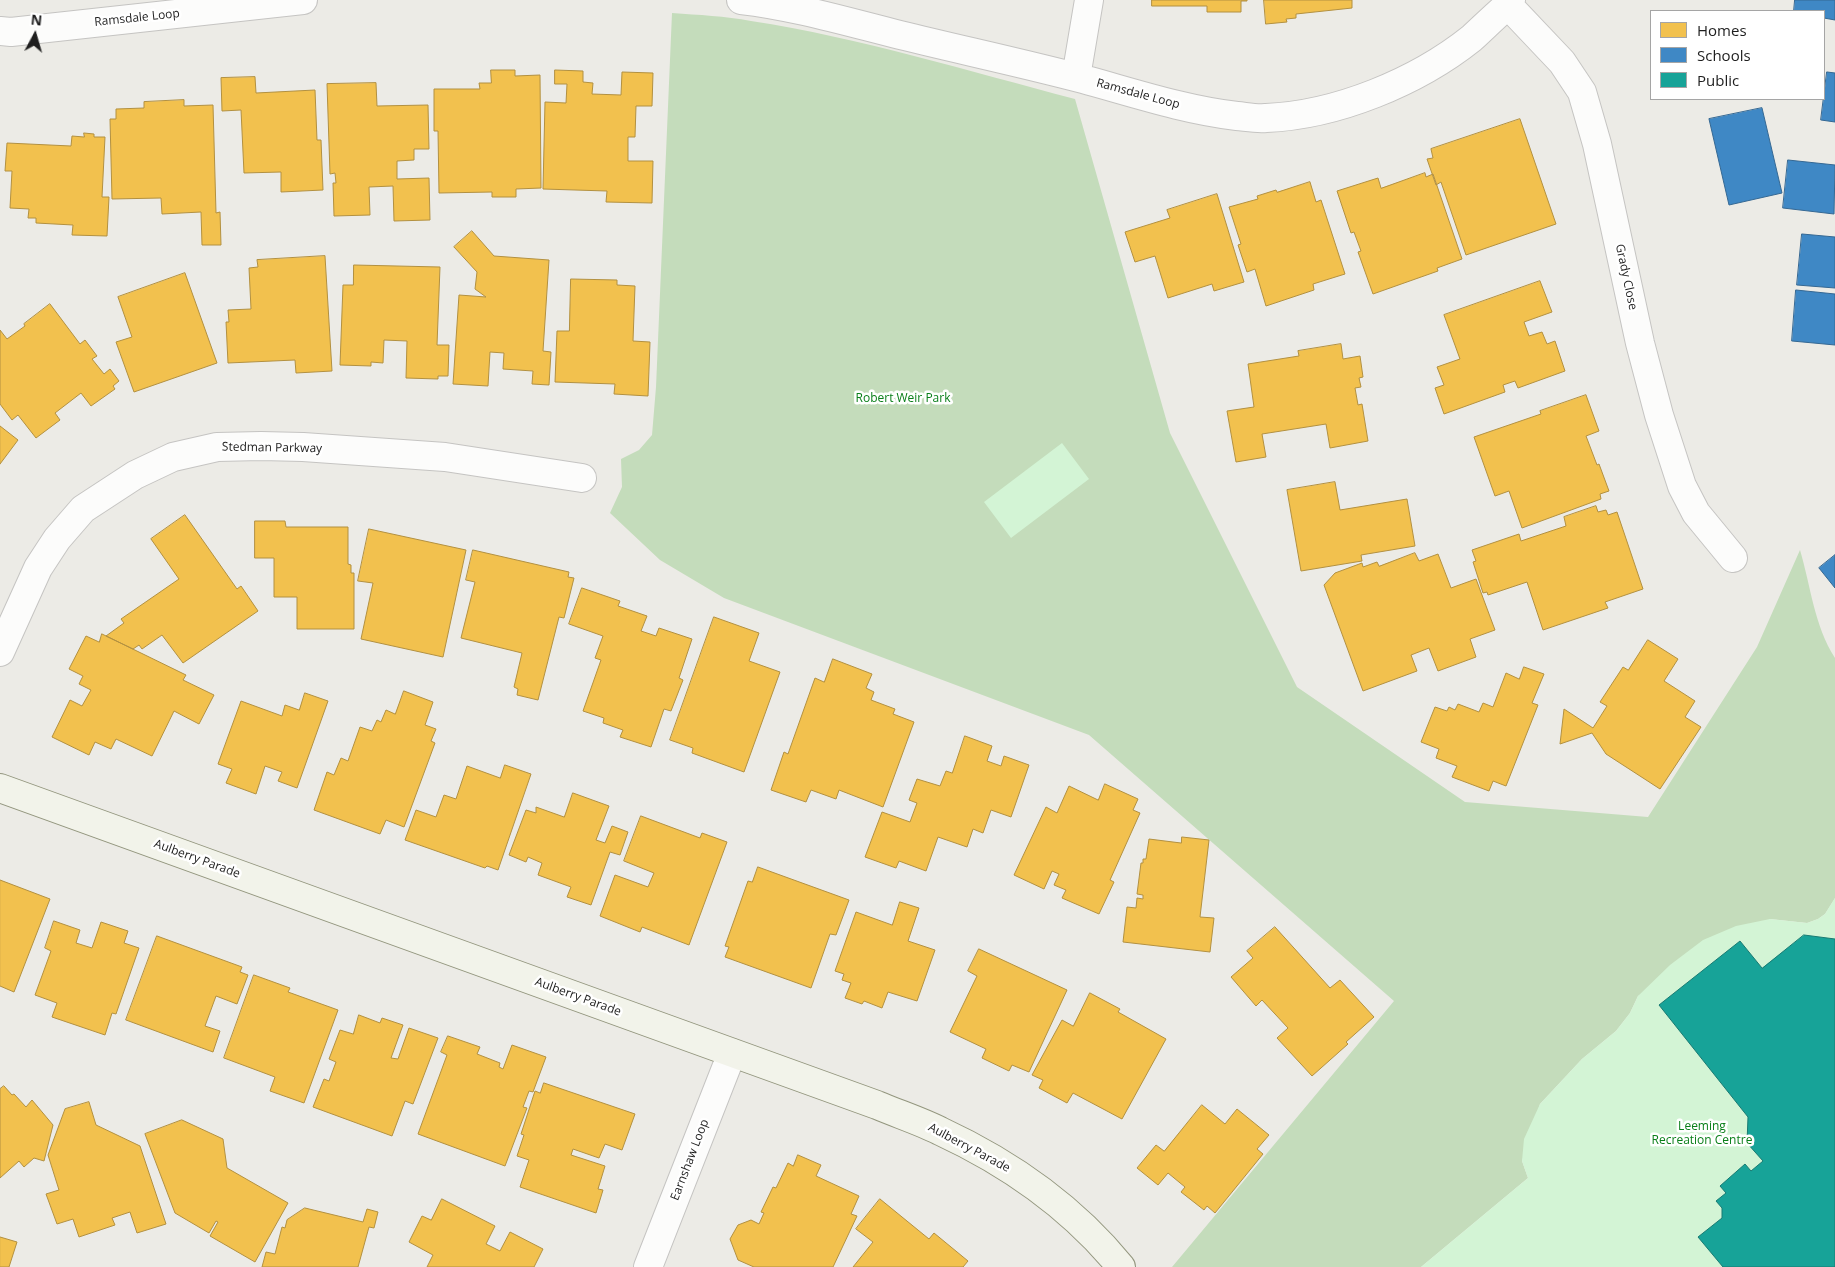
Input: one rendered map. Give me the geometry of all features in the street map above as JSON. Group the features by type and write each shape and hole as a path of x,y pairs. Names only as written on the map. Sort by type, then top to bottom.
{"main road":[{"name":"Aulberry Parade","path":"0,788 895,1112 940,1130 985,1154 1059,1204 1091,1233 1121,1267"}],"street":[{"name":"Ramsdale Loop","path":"0,31 11,32 226,4 303,0"},
{"name":"Ramsdale Loop","path":"741,0 762,2 1076,77 1220,114 1265,118 1310,112 1354,102 1393,86 1429,67 1471,38 1509,2"},
{"path":"1076,77 1089,0"},
{"name":"Grady Close","path":"1509,2 1562,62 1582,92 1598,144 1640,343 1662,424 1682,486 1696,513 1733,558"},
{"name":"Stedman Parkway","path":"0,652 38,568 57,539 83,509 135,475 173,457 217,447 261,446 303,448 445,457 582,478"},
{"name":"Earnshaw Loop","path":"648,1267 732,1053"}],"green space":[{"name":"Robert Weir Park","path":"672,13 741,19 833,36 1075,99 1170,433 1297,687 1465,802 1648,817 1757,647 1800,550 1822,632 1835,658 1835,898 1825,914 1807,923 1770,919 1638,996 1630,1013 1616,1031 1582,1059 1540,1104 1522,1161 1528,1178 1421,1267 1172,1267 1394,1001 1089,735 724,598 660,560 610,513 622,487 621,459 639,450 652,435 656,387"},
{"path":"1062,443 1089,479 1011,538 984,502"},
{"name":"Leeming Recreation Centre","path":"1835,898 1835,1267 1421,1267 1528,1178 1522,1161 1524,1139 1540,1104 1582,1059 1616,1031 1630,1013 1638,996 1670,965 1703,940 1736,926 1770,919 1807,923 1818,919 1825,914"}],"building: Homes":[{"path":"1152,0 1247,1 1241,1 1241,12 1207,12 1207,6 1152,6"},
{"path":"1264,0 1352,0 1352,8 1296,14 1296,18 1286,19 1287,22 1266,24"},
{"path":"491,70 515,70 515,76 540,75 541,188 516,189 516,197 492,197 492,192 439,193 438,131 434,131 434,89 480,89 479,83 491,83"},
{"path":"555,70 583,71 583,82 593,83 592,94 621,95 622,72 653,73 652,106 636,106 635,137 628,137 628,161 653,161 652,203 606,202 607,191 543,189 545,102 566,103 567,84 555,84"},
{"path":"255,77 256,93 315,90 317,140 321,140 323,190 281,192 281,172 244,173 241,110 222,111 221,78"},
{"path":"376,83 377,106 428,105 429,149 414,149 414,160 397,161 397,179 429,178 430,220 394,221 393,186 369,187 370,215 334,216 333,183 336,183 335,173 330,174 327,84"},
{"path":"184,100 184,106 213,105 216,213 220,212 221,245 202,245 201,212 162,214 161,198 112,199 110,119 116,119 116,109 144,108 144,102"},
{"path":"1520,119 1556,224 1466,255 1441,182 1436,185 1427,159 1433,158 1431,149"},
{"path":"84,133 94,134 94,137 105,137 102,197 109,197 107,236 72,235 73,225 36,223 36,218 28,218 29,209 10,208 12,171 5,171 7,143 71,146 72,136 84,137"},
{"path":"1425,173 1426,177 1433,174 1462,259 1437,268 1438,271 1373,294 1358,252 1361,251 1354,232 1351,233 1337,191 1378,178 1381,188"},
{"path":"1310,182 1316,202 1321,200 1345,274 1313,284 1314,290 1266,306 1255,269 1247,272 1238,245 1241,244 1229,207 1258,199 1257,196 1276,190 1277,192"},
{"path":"1217,194 1244,282 1214,291 1212,284 1168,298 1155,256 1135,262 1125,232 1170,218 1167,210"},
{"path":"472,231 494,256 549,260 543,351 551,352 549,385 532,384 533,371 503,369 504,353 490,352 488,386 453,384 459,295 486,297 475,289 477,272 454,247"},
{"path":"325,256 332,371 296,373 295,360 228,363 226,322 229,322 228,310 251,309 249,268 258,267 257,260"},
{"path":"354,265 440,267 437,345 449,345 448,376 438,376 438,379 406,378 407,341 384,340 383,363 371,362 371,366 340,365 343,285 353,285"},
{"path":"185,273 217,363 134,392 116,342 132,337 118,297"},
{"path":"571,279 617,280 617,285 635,286 633,341 650,342 648,396 614,394 615,384 555,382 557,331 569,331"},
{"path":"1540,281 1552,312 1524,322 1529,336 1542,332 1547,344 1555,341 1565,371 1518,388 1515,381 1503,385 1505,392 1444,414 1435,388 1444,385 1437,367 1460,359 1444,315"},
{"path":"50,304 80,344 85,340 97,356 92,359 104,374 110,369 119,381 113,386 115,389 91,406 81,393 55,413 60,420 36,438 18,415 12,420 0,404 0,330 7,339"},
{"path":"1341,344 1343,359 1360,356 1363,377 1359,378 1361,387 1355,388 1358,405 1362,404 1368,441 1330,448 1326,424 1262,434 1266,457 1236,462 1227,411 1254,407 1248,364 1299,356 1298,351"},
{"path":"1586,395 1599,431 1586,436 1609,491 1600,494 1601,499 1522,528 1509,491 1495,496 1474,437 1541,414 1540,411"},
{"path":"0,426 18,440 0,464"},
{"path":"1335,482 1340,510 1407,499 1415,546 1361,555 1362,561 1301,571 1287,490"},
{"path":"1596,506 1598,512 1606,510 1608,515 1617,512 1643,589 1605,602 1608,608 1543,630 1527,582 1488,595 1487,592 1483,593 1473,562 1476,561 1472,550 1519,534 1521,541 1566,526 1564,517"},
{"path":"185,515 237,589 241,586 258,611 183,663 162,635 142,649 139,645 133,649 106,636 124,623 121,619 179,579 151,539"},
{"path":"255,521 285,521 286,527 348,527 348,564 351,565 351,573 354,573 354,629 297,629 297,597 274,597 274,558 255,558"},
{"path":"369,529 466,550 443,657 361,639 373,583 358,581"},
{"path":"473,550 569,572 568,577 574,578 564,618 559,617 538,700 517,695 518,689 514,687 522,653 461,638 475,582 466,580"},
{"path":"1415,553 1419,561 1438,554 1451,588 1476,579 1495,630 1470,639 1476,657 1438,671 1429,648 1411,655 1417,671 1363,691 1324,585 1335,573 1362,563 1363,567 1377,562 1379,566"},
{"path":"582,588 620,601 618,606 647,616 641,631 656,636 659,628 692,639 679,678 683,680 671,711 664,709 651,747 620,737 623,730 603,723 604,718 583,711 601,660 595,658 603,636 569,624"},
{"path":"714,617 759,633 749,661 780,672 744,772 692,753 693,748 670,740"},
{"path":"102,634 186,675 183,680 214,695 199,724 174,711 152,756 116,739 111,749 95,742 89,755 52,737 70,700 82,706 91,690 79,684 83,676 69,669 86,636 99,642"},
{"path":"1648,640 1678,659 1664,681 1695,701 1685,717 1701,727 1660,789 1606,754 1592,733 1560,744 1564,709 1593,728 1607,706 1600,702 1623,667 1628,670"},
{"path":"833,659 872,674 866,688 874,692 871,700 895,709 893,714 914,722 883,807 839,790 836,799 811,790 806,802 771,790 784,752 788,754 815,678 824,682"},
{"path":"1524,667 1544,674 1532,703 1538,705 1506,786 1493,781 1489,791 1452,777 1457,766 1436,758 1439,749 1421,742 1435,707 1447,711 1449,707 1455,710 1458,704 1479,712 1483,703 1493,707 1506,673 1519,679"},
{"path":"404,691 433,702 425,725 436,729 431,741 435,743 404,827 386,820 380,834 314,810 327,772 334,775 341,758 348,761 360,727 372,731 377,720 381,722 386,710 395,714"},
{"path":"305,693 328,701 297,788 278,781 282,772 265,766 256,794 226,783 232,769 218,764 241,701 282,716 285,705 299,710"},
{"path":"965,736 992,746 987,761 1001,766 1004,756 1029,765 1011,817 991,810 983,833 973,829 967,847 938,837 926,871 899,861 896,868 865,857 882,812 910,822 917,803 909,800 917,779 940,786 946,771 952,773"},
{"path":"505,765 531,774 498,870 487,866 485,868 405,840 416,810 436,817 444,795 456,799 467,766 500,778"},
{"path":"1105,784 1138,799 1133,810 1140,813 1110,880 1114,882 1099,914 1062,898 1066,890 1054,885 1059,874 1052,871 1044,889 1014,875 1046,807 1057,813 1069,786 1098,800"},
{"path":"573,793 609,806 596,840 605,843 612,826 628,832 620,855 610,852 591,905 567,897 571,887 538,875 542,863 528,857 526,862 509,855 526,810 536,813 536,807 564,817"},
{"path":"641,816 700,838 702,833 727,842 689,945 642,927 640,932 600,916 615,875 648,887 654,873 624,861"},
{"path":"1182,837 1209,840 1200,917 1214,918 1210,952 1123,942 1127,907 1136,908 1137,898 1143,899 1143,895 1137,894 1141,863 1143,863 1143,859 1146,859 1149,839 1181,843"},
{"path":"758,867 849,900 836,935 830,934 811,988 725,957 729,947 725,946 748,881 752,882"},
{"path":"0,880 50,899 14,992 0,986"},
{"path":"900,902 919,908 908,941 935,950 917,1001 888,992 882,1008 864,1001 862,1004 845,998 851,983 842,980 844,974 835,971 856,912 892,925"},
{"path":"54,921 80,930 76,943 92,948 101,922 128,931 124,943 139,948 116,1014 112,1013 105,1035 52,1017 57,1003 35,995 51,951 45,948"},
{"path":"1275,927 1330,988 1340,980 1374,1017 1346,1042 1348,1044 1312,1076 1277,1038 1288,1028 1262,1000 1256,1006 1231,977 1253,958 1247,951"},
{"path":"157,936 242,967 240,972 248,975 237,1004 216,996 205,1026 220,1031 213,1052 126,1020"},
{"path":"979,949 1067,990 1029,1072 1012,1065 1009,1071 982,1058 986,1049 950,1032 977,976 968,971"},
{"path":"254,975 290,988 288,992 338,1010 304,1103 270,1091 275,1077 224,1058"},
{"path":"1090,993 1120,1009 1118,1012 1166,1039 1122,1119 1073,1093 1067,1103 1039,1088 1043,1080 1032,1075 1062,1020 1073,1026"},
{"path":"359,1015 380,1023 382,1018 403,1025 391,1058 398,1059 409,1028 438,1038 413,1104 405,1101 392,1136 313,1107 324,1079 329,1081 336,1062 329,1059 340,1030 353,1034"},
{"path":"448,1036 480,1047 477,1054 500,1063 499,1067 503,1069 512,1045 546,1057 533,1092 529,1091 523,1107 527,1108 505,1166 418,1134 447,1055 441,1052"},
{"path":"544,1083 635,1114 622,1150 605,1144 599,1158 573,1149 571,1155 605,1166 598,1189 603,1190 596,1213 520,1187 529,1160 517,1156 524,1135 521,1134 535,1091 540,1093"},
{"path":"4,1086 26,1107 32,1100 53,1125 44,1161 34,1158 24,1167 19,1161 0,1178 0,1089"},
{"path":"89,1102 96,1125 140,1146 166,1224 137,1233 130,1212 112,1218 115,1225 79,1237 73,1219 57,1224 46,1194 59,1190 48,1155 65,1109"},
{"path":"1202,1105 1225,1124 1237,1109 1269,1135 1257,1149 1263,1154 1215,1213 1207,1206 1204,1210 1181,1192 1185,1187 1168,1173 1158,1185 1137,1168 1156,1145 1164,1151"},
{"path":"182,1120 223,1139 227,1168 288,1203 255,1262 210,1236 218,1222 216,1221 209,1233 175,1213 145,1134"},
{"path":"798,1155 821,1165 816,1176 859,1196 851,1214 857,1216 833,1267 754,1267 738,1260 730,1239 738,1225 751,1220 759,1224 764,1213 761,1212 773,1187 776,1188 788,1163 793,1166"},
{"path":"442,1199 495,1226 486,1244 500,1251 510,1232 543,1249 534,1267 427,1267 433,1255 409,1242 422,1216 431,1220"},
{"path":"880,1199 929,1239 934,1233 968,1261 963,1267 853,1267 873,1242 856,1229"},
{"path":"305,1208 363,1222 367,1209 378,1212 374,1228 369,1227 358,1267 262,1267 266,1252 275,1254 282,1227 285,1228 287,1220"},
{"path":"0,1237 17,1242 9,1267 0,1267"}],"building: Schools":[{"path":"1795,0 1835,0 1835,20 1825,18 1825,10 1794,10"},
{"path":"1827,72 1835,73 1835,122 1821,120"},
{"path":"1762,108 1782,193 1729,205 1709,119"},
{"path":"1788,160 1835,165 1834,214 1783,208"},
{"path":"1802,234 1835,237 1835,288 1797,285"},
{"path":"1796,290 1835,294 1835,345 1792,341"},
{"path":"1835,555 1835,588 1819,568"}],"building: Public":[{"path":"1804,935 1835,939 1835,1267 1723,1267 1698,1237 1722,1218 1722,1208 1716,1201 1726,1193 1720,1186 1745,1164 1751,1171 1763,1161 1747,1143 1748,1117 1659,1005 1740,941 1762,968"}]}
